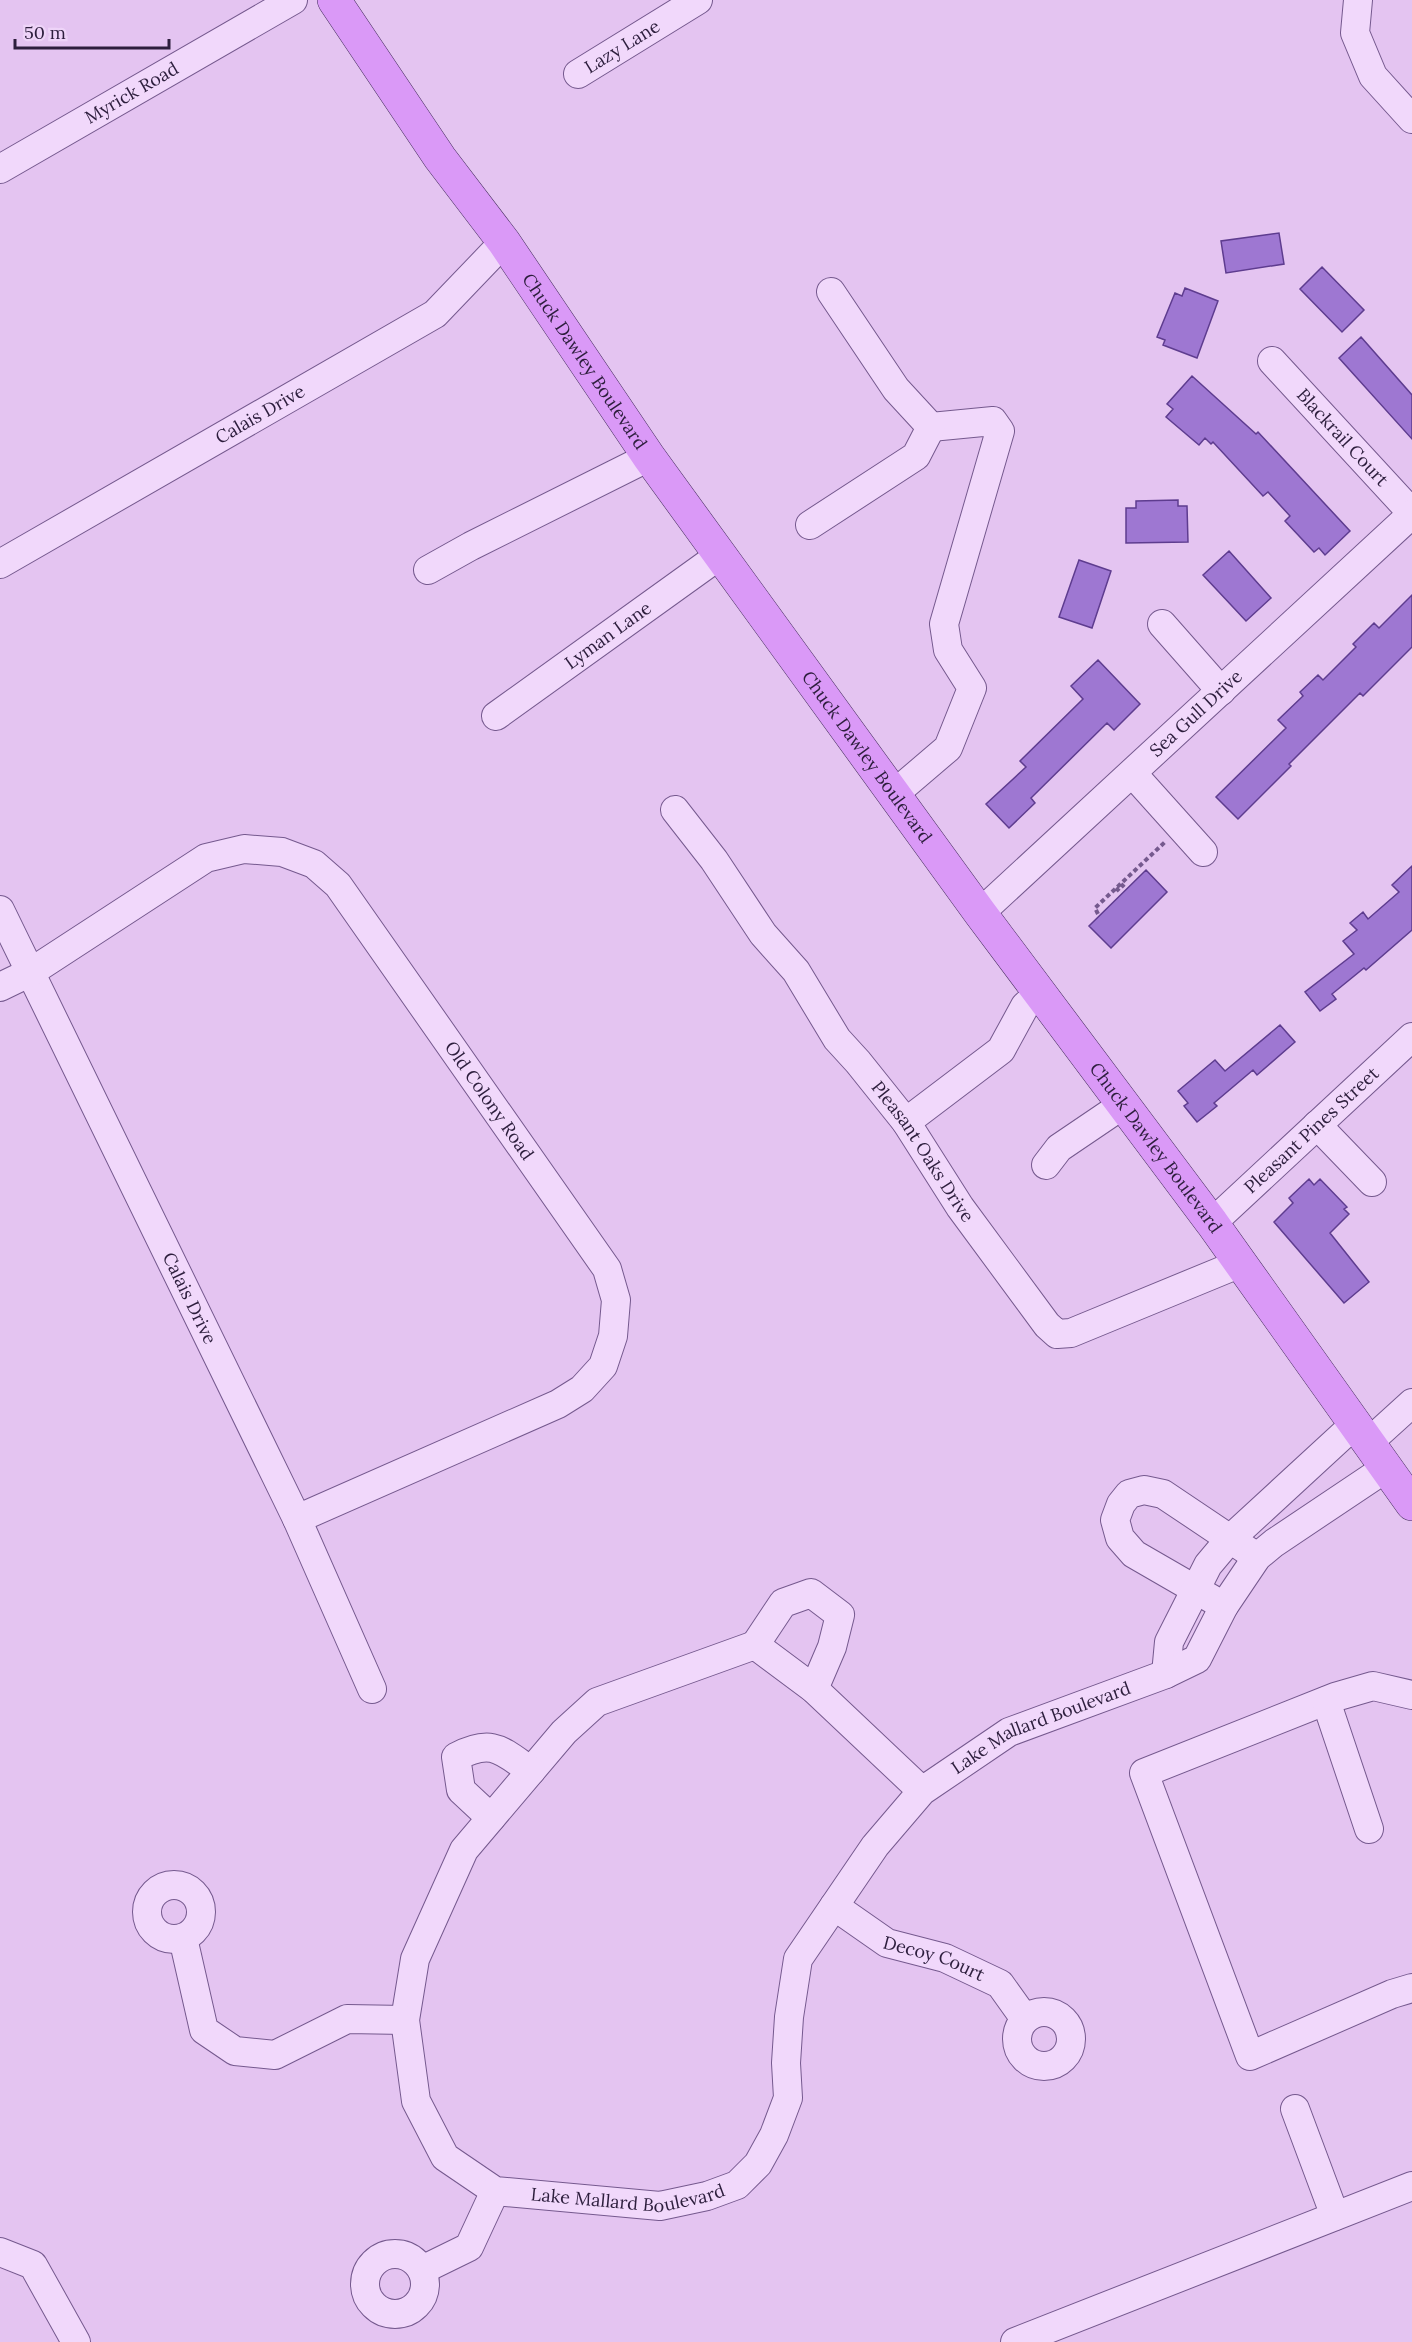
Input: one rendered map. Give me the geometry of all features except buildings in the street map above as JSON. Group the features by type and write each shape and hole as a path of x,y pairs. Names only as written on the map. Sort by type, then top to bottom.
{"main road":[{"name":"Chuck Dawley Boulevard","path":"334,0 440,159 504,242 649,457 980,913 1212,1223 1412,1504"}],"street":[{"name":"Myrick Road","path":"0,169 293,0"},
{"name":"Lazy Lane","path":"578,74 698,0"},
{"path":"1358,0 1354,33 1373,76 1412,119"},
{"name":"Calais Drive","path":"0,564 435,314 504,242"},
{"path":"831,292 896,389 931,427"},
{"name":"Blackrail Court","path":"1272,361 1412,514"},
{"path":"894,794 948,748 972,688 948,650 944,624 1000,432 993,421 931,427"},
{"path":"810,525 916,456 931,427"},
{"path":"428,570 649,457"},
{"name":"Sea Gull Drive","path":"980,913 1412,514"},
{"name":"Lyman Lane","path":"496,716 720,555"},
{"path":"1162,624 1221,691"},
{"path":"1133,774 1203,852"},
{"name":"Pleasant Oaks Drive","path":"675,810 714,860 763,934 796,971 837,1039 906,1122 960,1207 1047,1325 1057,1334 1071,1333 1241,1263"},
{"name":"Old Colony Road","path":"0,987 31,972 206,858 244,849 282,852 314,864 338,885 607,1269 616,1300 613,1336 603,1366 582,1389 558,1404 297,1519"},
{"name":"Calais Drive","path":"0,910 297,1519 372,1689"},
{"path":"906,1122 1001,1050 1025,1006 1040,992"},
{"name":"Pleasant Pines Street","path":"1212,1223 1412,1037"},
{"path":"1046,1165 1059,1148 1124,1104"},
{"path":"1317,1125 1372,1182"},
{"path":"1166,1674 1169,1642 1208,1565 1229,1540 1370,1445 1412,1403"},
{"name":"Lake Mallard Boulevard","path":"755,1645 597,1701 564,1732 464,1850 436,1908 415,1959 405,2020 416,2100 445,2157 495,2191 660,2206 707,2196 737,2185 758,2164 774,2135 788,2098 786,2063 789,2017 798,1959 875,1846 922,1791 1009,1732 1166,1674 1197,1659 1224,1606 1257,1557 1274,1543 1370,1445"},
{"path":"1224,1606 1134,1554 1120,1538 1115,1520 1121,1504 1129,1494 1144,1490 1163,1494 1257,1557"},
{"path":"814,1689 832,1647 840,1615 811,1593 783,1603 755,1645 814,1689 922,1791"},
{"path":"1412,1695 1373,1686 1326,1701 1144,1773 1250,2056 1412,1988"},
{"path":"1326,1701 1370,1829"},
{"path":"491,1818 461,1790 456,1757 477,1746 501,1750 531,1771"},
{"name":"Decoy Court","path":"834,1906 887,1943 945,1958 1000,1984 1025,2019"},
{"path":"183,1938 204,2030 235,2051 275,2055 346,2019 405,2020"},
{"path":"1295,2109 1335,2216"},
{"path":"1015,2342 1412,2186"},
{"path":"422,2270 469,2247 495,2191"},
{"path":"0,2252 33,2265 76,2342"}],"path":[{"path":"1098,914 1095,911 1098,905 1181,827"},
{"path":"1139,867 1143,871"},
{"path":"1121,884 1125,888"},
{"path":"1116,888 1121,893"},
{"path":"1098,905 1103,910"}]}
